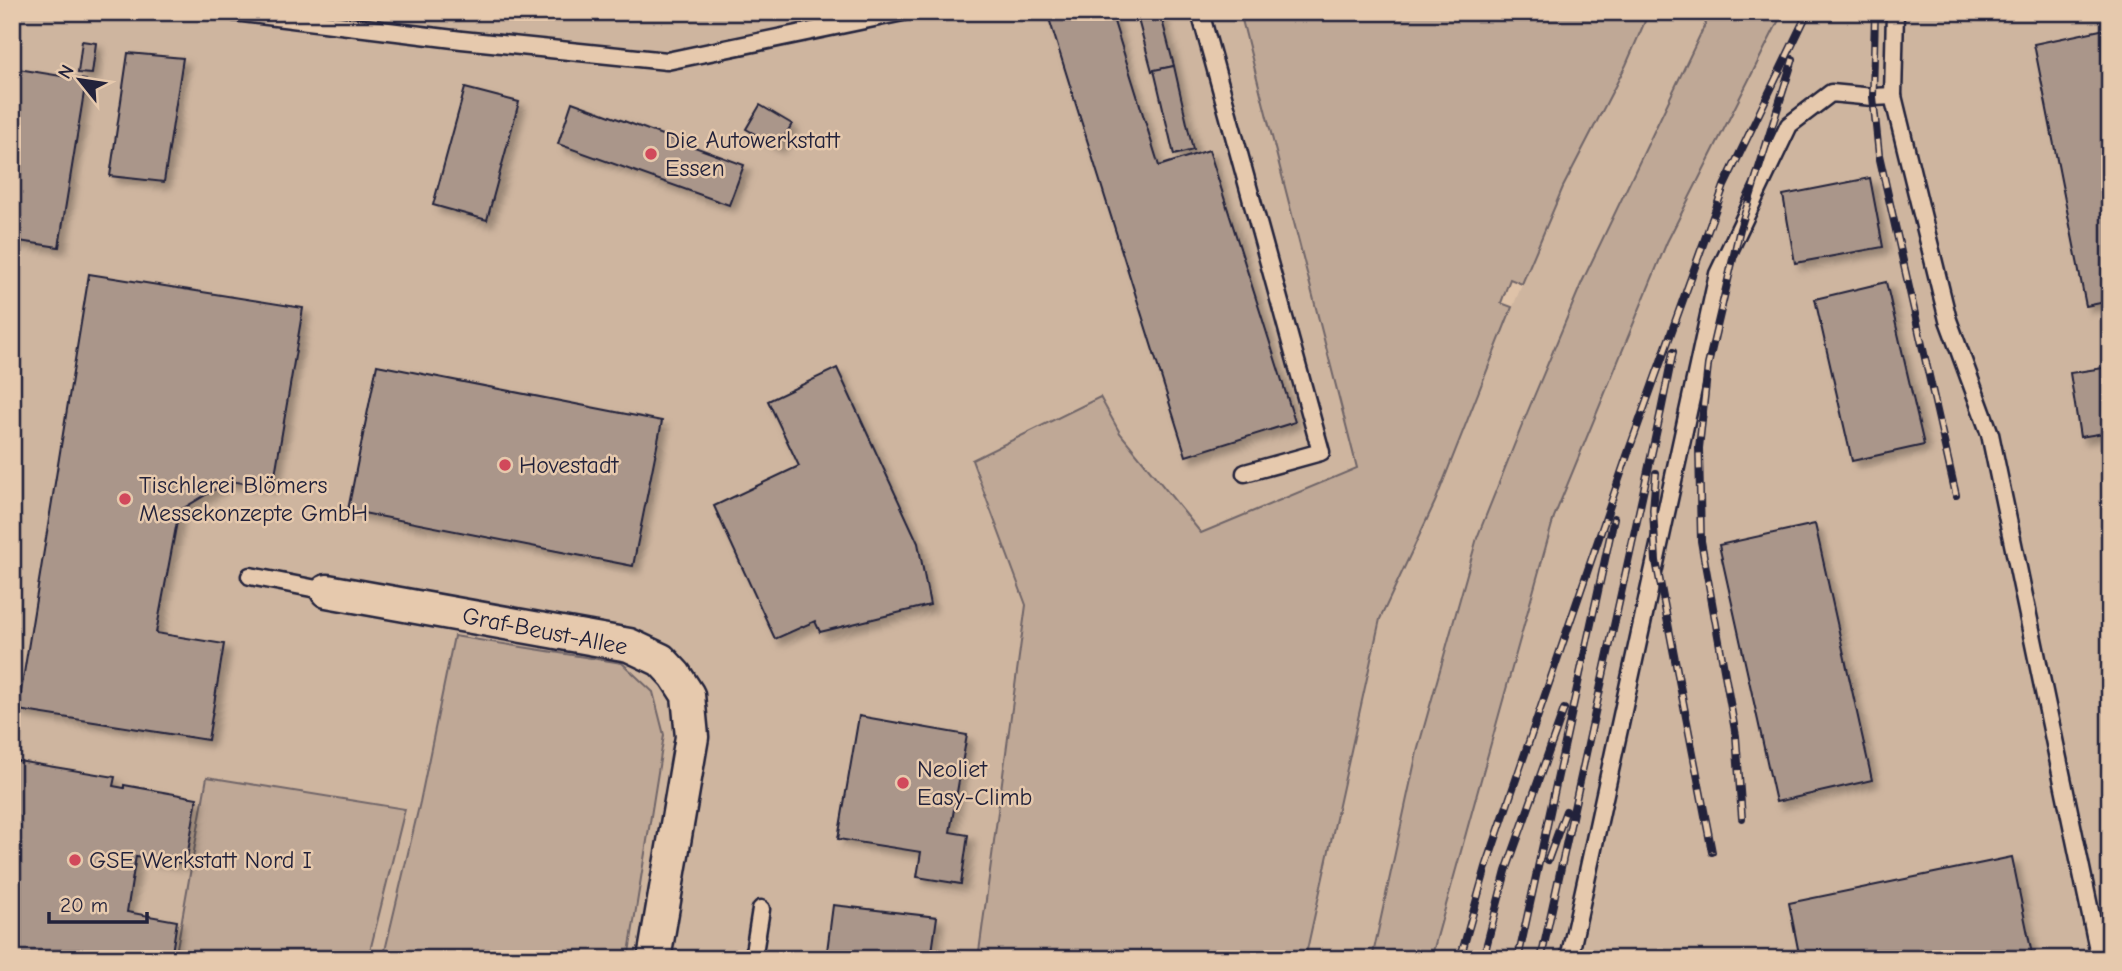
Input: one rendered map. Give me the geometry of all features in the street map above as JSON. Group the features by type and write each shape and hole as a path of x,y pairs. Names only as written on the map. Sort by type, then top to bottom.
{"street":[{"name":"Graf-Beust-Allee","path":"327,591 629,645 661,660 675,675 688,695 692,737 654,959"}],"lane":[{"path":"234,12 462,40 667,61 903,12"},
{"path":"1200,12 1321,452 1245,473"},
{"path":"1895,12 1893,96 1948,320 1990,434 2100,959"},
{"path":"1569,959 1718,274 1789,125 1831,93 1893,96"},
{"path":"250,576 327,591"},
{"path":"753,959 761,909"}],"shaded area":[{"path":"12,12 1240,12 1357,468 1201,533 1120,433 1100,397 972,460 1026,605 978,959 628,959 664,735 454,636 420,802 383,959 368,959 405,809 208,777 175,959 12,959"},
{"path":"1240,12 1649,12 1626,65 1563,187 1522,284 1510,279 1501,303 1512,307 1435,502 1380,619 1305,959 978,959 1026,605 972,460 1100,397 1120,433 1201,533 1357,468"},
{"path":"1649,12 1711,12 1582,282 1477,538 1417,752 1372,959 1305,959 1380,619 1435,502 1470,409 1563,187 1626,65"},
{"path":"1711,12 1783,12 1667,242 1554,517 1431,959 1372,959 1417,752 1477,538 1582,282"},
{"path":"1783,12 2110,12 2110,959 1431,959 1554,517 1667,242"},
{"path":"454,636 622,663 653,692 664,735 628,959 383,959 420,802"},
{"path":"207,777 405,809 368,959 175,959"}],"building":[{"path":"1047,12 1111,12 1159,166 1209,150 1295,422 1186,456"},
{"path":"1136,12 1160,12 1174,66 1152,71"},
{"path":"2110,28 2110,301 2086,306 2034,44"},
{"path":"82,41 96,43 92,74 78,73"},
{"path":"128,53 183,58 164,182 110,176"},
{"path":"1174,66 1193,150 1174,155 1154,70"},
{"path":"12,68 86,80 59,247 12,240"},
{"path":"465,88 519,102 487,220 433,205"},
{"name":"Die Autowerkstatt Essen","path":"572,102 744,165 729,205 558,144"},
{"path":"760,105 792,124 778,147 746,129"},
{"path":"1870,178 1883,247 1795,263 1783,195"},
{"name":"Tischlerei Blömers Messekonzepte GmbH","path":"89,274 303,308 273,487 229,481 179,511 156,633 224,644 208,740 18,710"},
{"path":"1886,282 1924,445 1852,461 1815,299"},
{"name":"Hovestadt","path":"377,365 662,421 633,566 348,510"},
{"path":"2110,367 2110,432 2080,437 2070,373"},
{"path":"837,368 918,543 930,605 820,632 815,621 775,639 714,506 799,466 768,401"},
{"path":"1815,524 1872,780 1776,802 1719,545"},
{"name":"Neoliet Easy-Climb","path":"859,716 967,735 950,832 968,835 961,884 917,877 921,852 838,839"},
{"name":"GSE Werkstatt Nord I","path":"12,760 115,777 113,786 124,788 124,785 197,798 186,864 136,856 127,912 177,921 171,959 12,959 12,872 15,854 12,854"},
{"path":"2012,857 2033,959 1800,959 1789,903"},
{"path":"833,905 937,917 931,959 826,959"}],"railway":[{"path":"1460,959 1486,867 1629,450 1724,186 1808,12"},
{"path":"1875,12 1873,97 1879,155 1956,495"},
{"path":"1742,818 1736,736 1701,541 1699,448 1708,365 1740,229 1793,59"},
{"path":"1541,959 1673,352"},
{"path":"1656,473 1653,510 1656,561 1712,852"},
{"path":"1518,959 1614,518"},
{"path":"1483,959 1506,871 1564,709"},
{"path":"1548,860 1566,811"}],"place":[{"name":"Die Autowerkstatt Essen","path":"651,154"},
{"name":"Hovestadt","path":"505,465"},
{"name":"Tischlerei Blömers Messekonzepte GmbH","path":"125,499"},
{"name":"Neoliet Easy-Climb","path":"903,783"},
{"name":"GSE Werkstatt Nord I","path":"75,860"}]}
